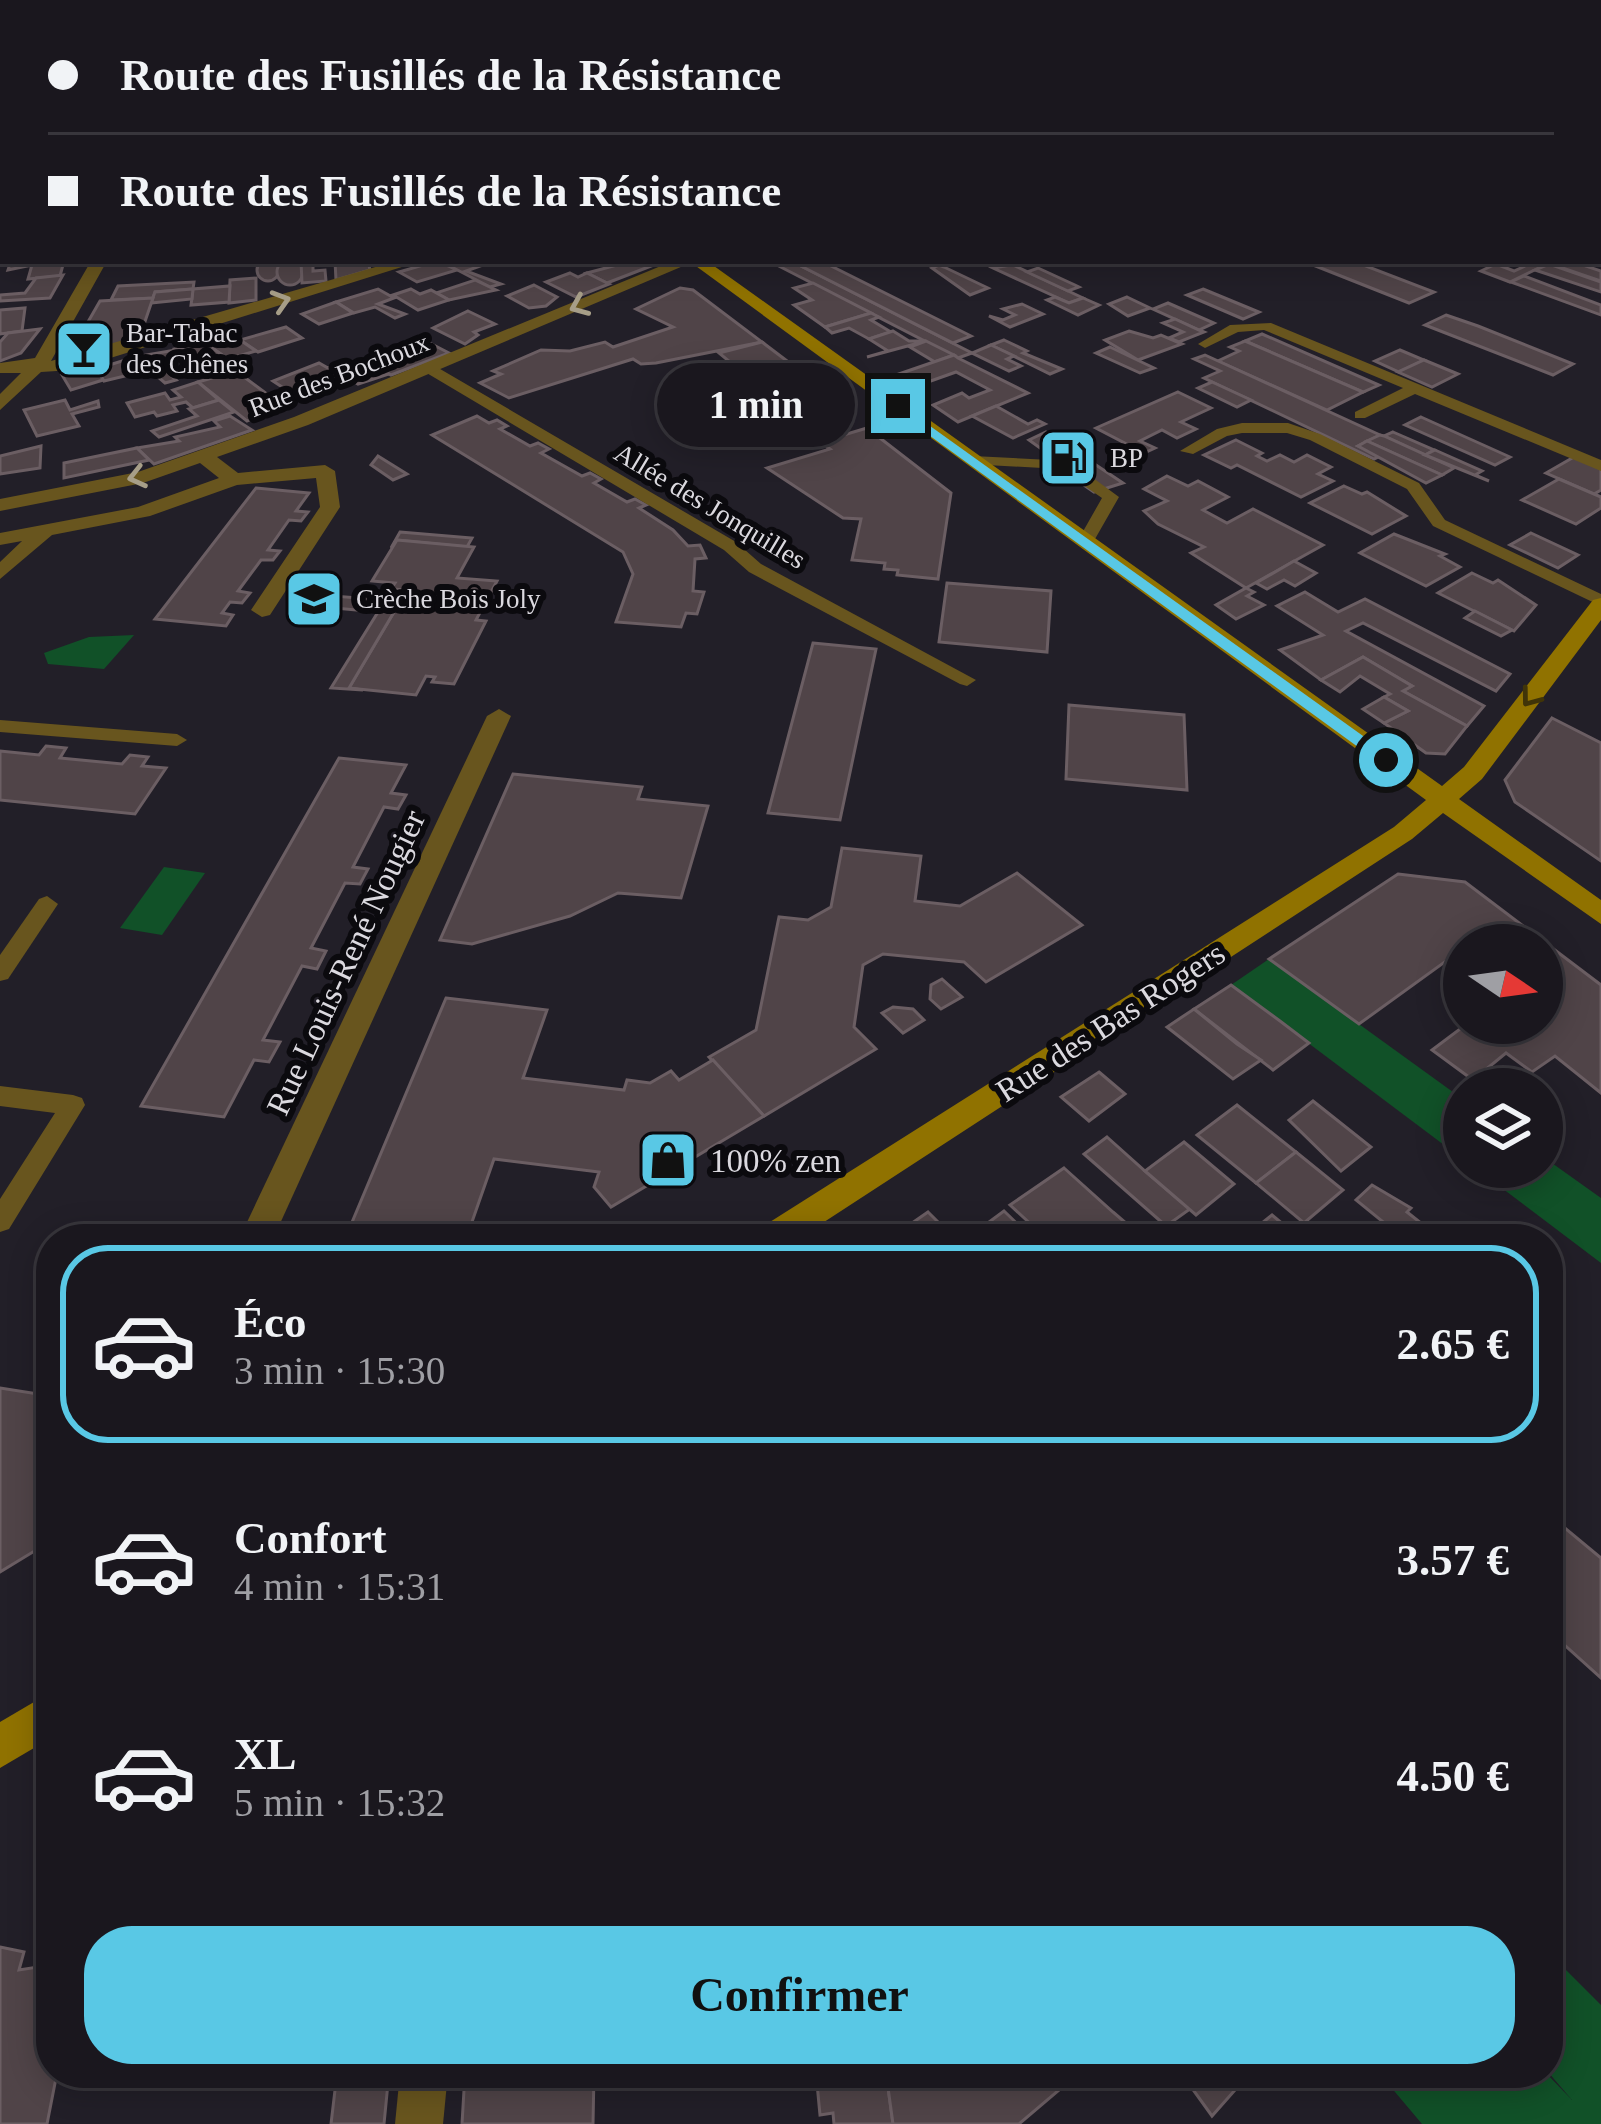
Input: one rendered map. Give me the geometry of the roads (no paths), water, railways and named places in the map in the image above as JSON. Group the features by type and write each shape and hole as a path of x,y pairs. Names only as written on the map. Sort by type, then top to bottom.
{"main road":[{"path":"701,264 1601,914"},
{"name":"Rue des Bas Rogers","path":"795,1224 1403,833 1473,773 1601,603"},
{"path":"0,1747 36,1723"}],"street":[{"path":"0,404 37,368 97,264"},
{"path":"0,368 66,366 403,264"},
{"name":"Rue des Bochoux","path":"0,505 143,477 430,370 680,264"},
{"path":"202,456 234,479"},
{"path":"0,539 143,512 234,479 325,471 330,507 262,610"},
{"path":"0,573 43,533"},
{"name":"Rue Louis-René Nougier","path":"263,1224 499,716"},
{"path":"419,2124 423,2088"}],"lane":[{"path":"1205,344 1235,328 1266,326 1601,466"},
{"name":"Allée des Jonquilles","path":"430,370 730,546 755,568 967,680"},
{"path":"1360,415 1413,389"},
{"path":"1188,451 1222,432 1242,428 1288,428 1315,436 1413,486 1439,524 1601,603"},
{"path":"973,461 1064,464 1111,496 1085,542"},
{"path":"0,726 177,740"},
{"path":"0,973 47,904"},
{"path":"0,1096 73,1105 0,1221"}],"place":[{"name":"Bar-Tabac des Chênes","path":"84,349"},
{"name":"BP","path":"1068,458"},
{"name":"Crèche Bois Joly","path":"314,599"},
{"name":"100% zen","path":"668,1160"}]}
